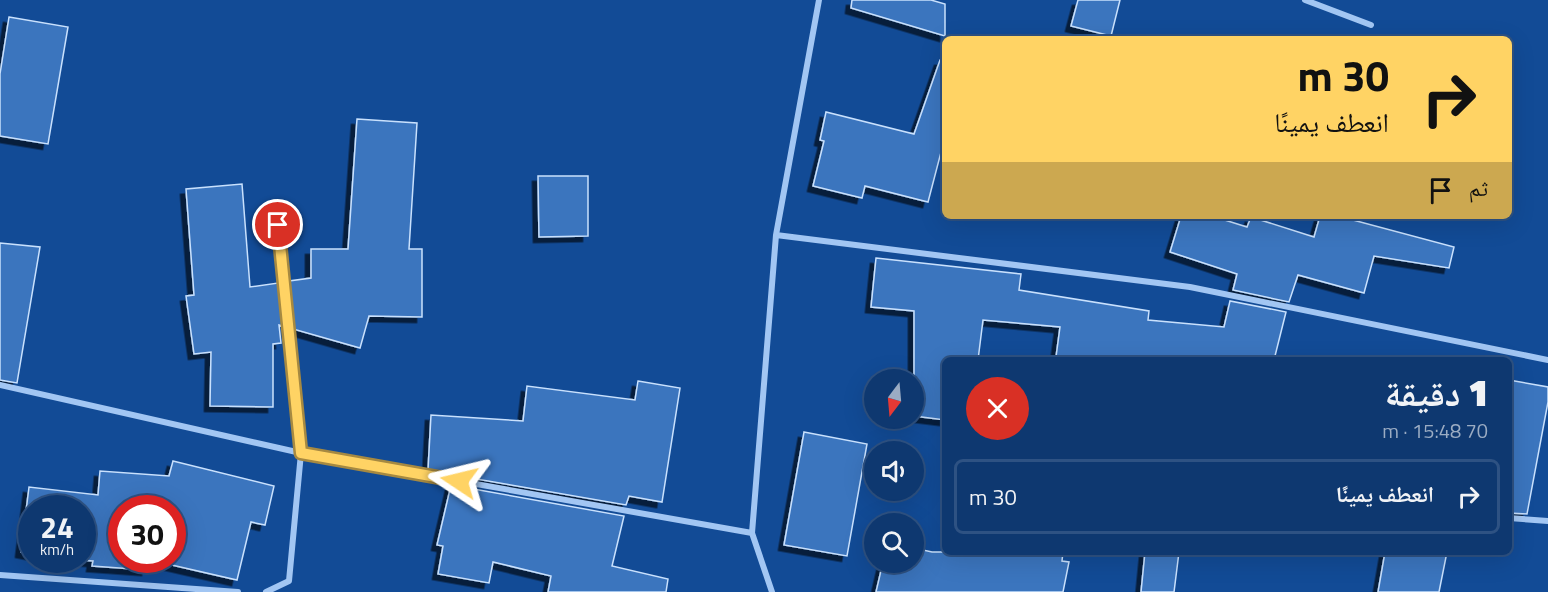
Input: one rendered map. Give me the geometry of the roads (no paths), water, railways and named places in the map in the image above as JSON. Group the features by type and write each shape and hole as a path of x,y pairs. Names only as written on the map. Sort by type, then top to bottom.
{"street":[{"path":"772,592 752,533 776,235 819,0"},
{"path":"1305,0 1371,25"},
{"path":"266,592 289,581 301,453 275,202"},
{"path":"776,235 1190,287 1548,360"},
{"path":"0,385 301,453 752,533"},
{"path":"1512,518 1548,521"},
{"path":"0,575 238,592"}]}
